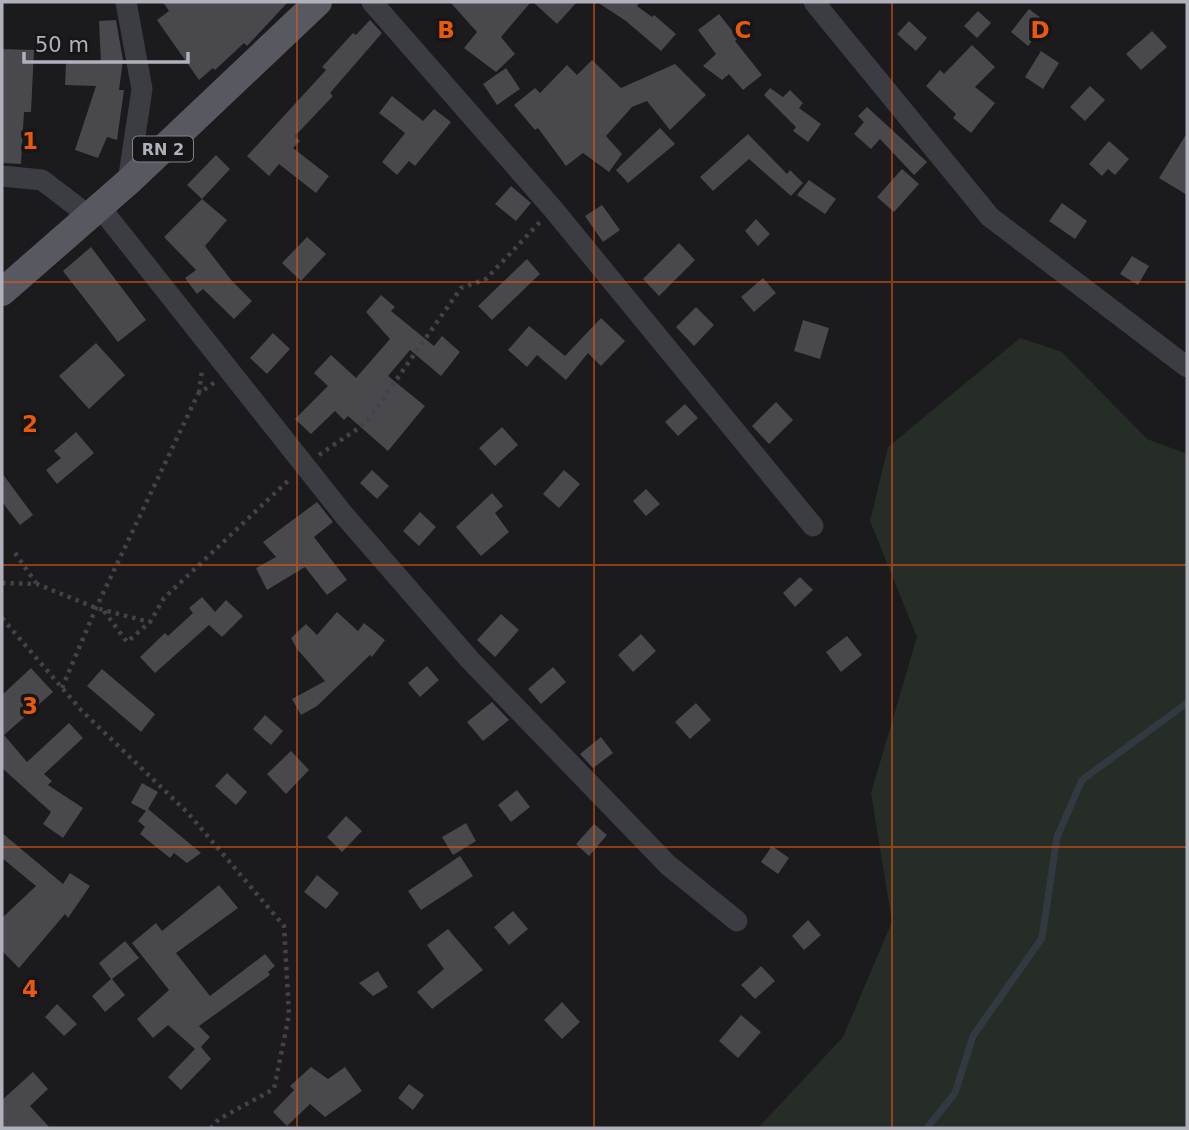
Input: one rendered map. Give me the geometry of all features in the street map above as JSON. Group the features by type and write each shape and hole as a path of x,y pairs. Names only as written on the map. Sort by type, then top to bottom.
{"main road":[{"name":"RN 2","path":"2,292 128,182 318,2"}],"street":[{"path":"126,2 142,89 128,182"},
{"path":"372,2 553,209 813,526"},
{"path":"814,2 990,217 1187,367"},
{"path":"2,176 42,180 94,211 470,660 668,865 737,921"}],"path":[{"path":"104,611 128,642 150,622 164,598 304,465 366,423 461,288 486,279 553,209"},
{"path":"62,688 96,608 198,394 230,371"},
{"path":"15,552 37,584"},
{"path":"2,583 37,584 104,611 150,622"},
{"path":"2,618 62,688 188,813 284,926 289,1015 274,1089 219,1119 211,1128"}],"shaded area":[{"path":"1020,338 1062,352 1147,439 1187,454 1187,1128 758,1128 843,1037 892,922 871,793 917,637 870,521 888,447"}],"building":[{"path":"163,2 288,2 247,46 244,43 215,70 213,68 199,80 157,20 169,11"},
{"path":"450,2 531,2 501,37 515,54 496,72 464,48 477,32"},
{"path":"533,2 577,2 557,24"},
{"path":"597,2 640,2 637,6 652,17 654,15 676,34 661,51 626,21"},
{"path":"1029,9 1046,22 1028,46 1011,32"},
{"path":"978,11 991,23 977,38 964,26"},
{"path":"719,14 738,38 735,41 762,75 743,90 729,74 722,80 703,66 716,54 698,30"},
{"path":"116,20 123,60 119,90 124,90 117,140 107,137 98,158 75,150 96,86 65,85 66,63 101,63 99,21"},
{"path":"370,20 382,33 330,93 333,96 295,136 300,141 293,148 329,176 316,193 279,164 269,176 247,156 326,70 322,67 353,33 356,35"},
{"path":"909,21 927,38 916,51 897,34"},
{"path":"1152,31 1167,47 1141,70 1126,54"},
{"path":"972,45 995,67 975,87 995,103 971,133 953,118 956,114 926,86 940,70 944,74"},
{"path":"2,49 34,50 31,112 24,112 21,164 2,163"},
{"path":"1041,51 1059,63 1043,89 1025,77"},
{"path":"592,60 621,88 675,64 706,95 670,130 647,101 632,107 606,136 622,154 609,172 583,153 566,166 538,128 535,130 514,105 535,88 540,93 567,65 577,75"},
{"path":"506,68 520,89 497,105 483,84"},
{"path":"1090,86 1105,100 1085,121 1070,107"},
{"path":"770,88 783,97 790,90 803,103 799,108 821,124 808,142 793,131 796,127 764,95"},
{"path":"392,96 423,121 434,109 451,122 415,166 409,161 397,175 382,162 405,133 379,113"},
{"path":"867,107 927,162 914,175 880,139 871,149 854,134 864,122 858,116"},
{"path":"660,128 675,144 628,183 616,170"},
{"path":"1187,133 1187,195 1159,178"},
{"path":"748,134 787,174 790,170 803,183 791,196 749,159 713,191 700,177"},
{"path":"1109,141 1129,159 1115,175 1108,169 1102,176 1089,164"},
{"path":"216,155 230,169 202,199 187,185"},
{"path":"902,169 919,184 894,212 877,197"},
{"path":"809,180 836,199 825,214 797,195"},
{"path":"511,186 531,203 516,221 495,204"},
{"path":"202,199 227,220 205,246 232,281 252,301 234,319 203,289 197,294 185,278 196,270 164,237"},
{"path":"1062,203 1087,221 1075,239 1049,221"},
{"path":"602,205 620,230 603,242 585,216"},
{"path":"756,219 770,234 758,246 745,231"},
{"path":"307,237 326,254 301,281 282,263"},
{"path":"679,243 695,260 659,296 643,279"},
{"path":"91,247 146,320 118,342 63,271"},
{"path":"1132,256 1149,266 1138,285 1120,274"},
{"path":"527,259 540,274 492,320 478,306"},
{"path":"763,278 776,293 754,312 741,297"},
{"path":"381,295 395,307 391,311 434,346 442,336 460,352 441,376 410,350 388,376 425,406 388,451 348,416 344,420 335,411 311,434 295,419 328,386 314,373 331,355 356,378 390,339 366,312"},
{"path":"696,307 714,325 694,346 676,327"},
{"path":"601,318 625,341 601,366 588,353 566,380 537,355 527,367 508,350 529,326 565,356"},
{"path":"803,320 829,328 820,359 794,351"},
{"path":"273,333 290,349 267,374 250,358"},
{"path":"96,343 125,375 89,409 59,376"},
{"path":"776,402 793,420 769,444 752,426"},
{"path":"685,404 698,418 678,436 665,422"},
{"path":"502,427 518,445 495,466 479,448"},
{"path":"76,432 94,453 57,484 46,470 61,458 54,451"},
{"path":"372,470 389,486 377,499 360,483"},
{"path":"564,470 580,484 559,508 543,494"},
{"path":"2,473 33,515 20,525 2,502"},
{"path":"646,489 660,504 646,516 633,501"},
{"path":"492,493 503,506 495,513 509,532 481,556 456,527"},
{"path":"317,502 333,522 314,537 347,580 327,595 305,567 267,590 256,568 276,557 263,542"},
{"path":"420,512 436,527 419,546 403,531"},
{"path":"800,577 813,590 795,607 783,593"},
{"path":"202,597 215,612 226,600 243,616 222,637 209,625 155,673 140,657 165,633 168,636 193,613 189,608"},
{"path":"337,612 358,631 364,623 385,640 372,657 370,655 317,706 301,715 292,699 325,681 297,649 291,638 306,624 317,635"},
{"path":"501,614 519,630 495,657 477,640"},
{"path":"641,634 656,651 633,672 618,655"},
{"path":"847,636 862,655 841,672 826,652"},
{"path":"427,666 439,680 420,697 408,683"},
{"path":"553,667 566,682 541,704 528,689"},
{"path":"31,668 53,692 4,735 27,762 69,723 83,738 44,774 52,781 48,785 83,808 63,838 43,824 51,812 2,768 2,695"},
{"path":"102,669 155,714 141,732 87,686"},
{"path":"492,702 509,720 483,741 467,722"},
{"path":"696,703 711,720 690,739 675,722"},
{"path":"265,715 283,731 271,745 253,729"},
{"path":"601,737 613,753 593,768 580,754"},
{"path":"291,751 309,770 286,794 267,774"},
{"path":"227,773 247,792 236,805 215,786"},
{"path":"142,783 158,792 148,809 201,853 187,863 174,853 170,858 140,834 145,827 138,821 146,811 131,803"},
{"path":"517,790 530,807 511,822 498,805"},
{"path":"346,816 362,831 342,852 327,837"},
{"path":"466,823 476,841 453,855 442,837"},
{"path":"594,824 607,835 589,856 576,844"},
{"path":"2,833 63,884 70,873 90,886 68,918 65,914 19,968 2,951 2,918 36,886 2,858"},
{"path":"772,846 789,858 778,874 761,862"},
{"path":"460,856 473,876 421,910 408,891"},
{"path":"317,875 339,893 326,909 304,892"},
{"path":"219,885 238,908 176,953 210,996 265,954 275,966 268,972 270,975 199,1026 210,1037 201,1047 211,1059 181,1090 168,1077 195,1049 168,1025 153,1038 137,1019 169,990 132,943 156,923 162,931"},
{"path":"513,911 528,929 509,945 494,927"},
{"path":"808,920 821,935 804,950 792,936"},
{"path":"448,929 483,970 432,1009 417,992 444,969 427,945"},
{"path":"125,941 139,958 112,979 125,995 105,1012 92,996 111,979 99,963"},
{"path":"761,966 775,981 755,999 741,985"},
{"path":"378,971 388,987 373,996 359,983"},
{"path":"562,1002 580,1022 562,1039 544,1020"},
{"path":"57,1004 77,1024 64,1036 45,1017"},
{"path":"741,1015 761,1032 738,1058 719,1041"},
{"path":"311,1067 328,1079 345,1067 362,1091 325,1117 310,1104 287,1126 273,1112 294,1090 290,1086"},
{"path":"33,1072 48,1089 30,1106 50,1128 2,1128 2,1100"},
{"path":"409,1084 424,1095 413,1110 398,1098"}],"waterway":[{"path":"927,1128 955,1093 973,1036 1042,938 1057,837 1082,780 1187,703"}]}
